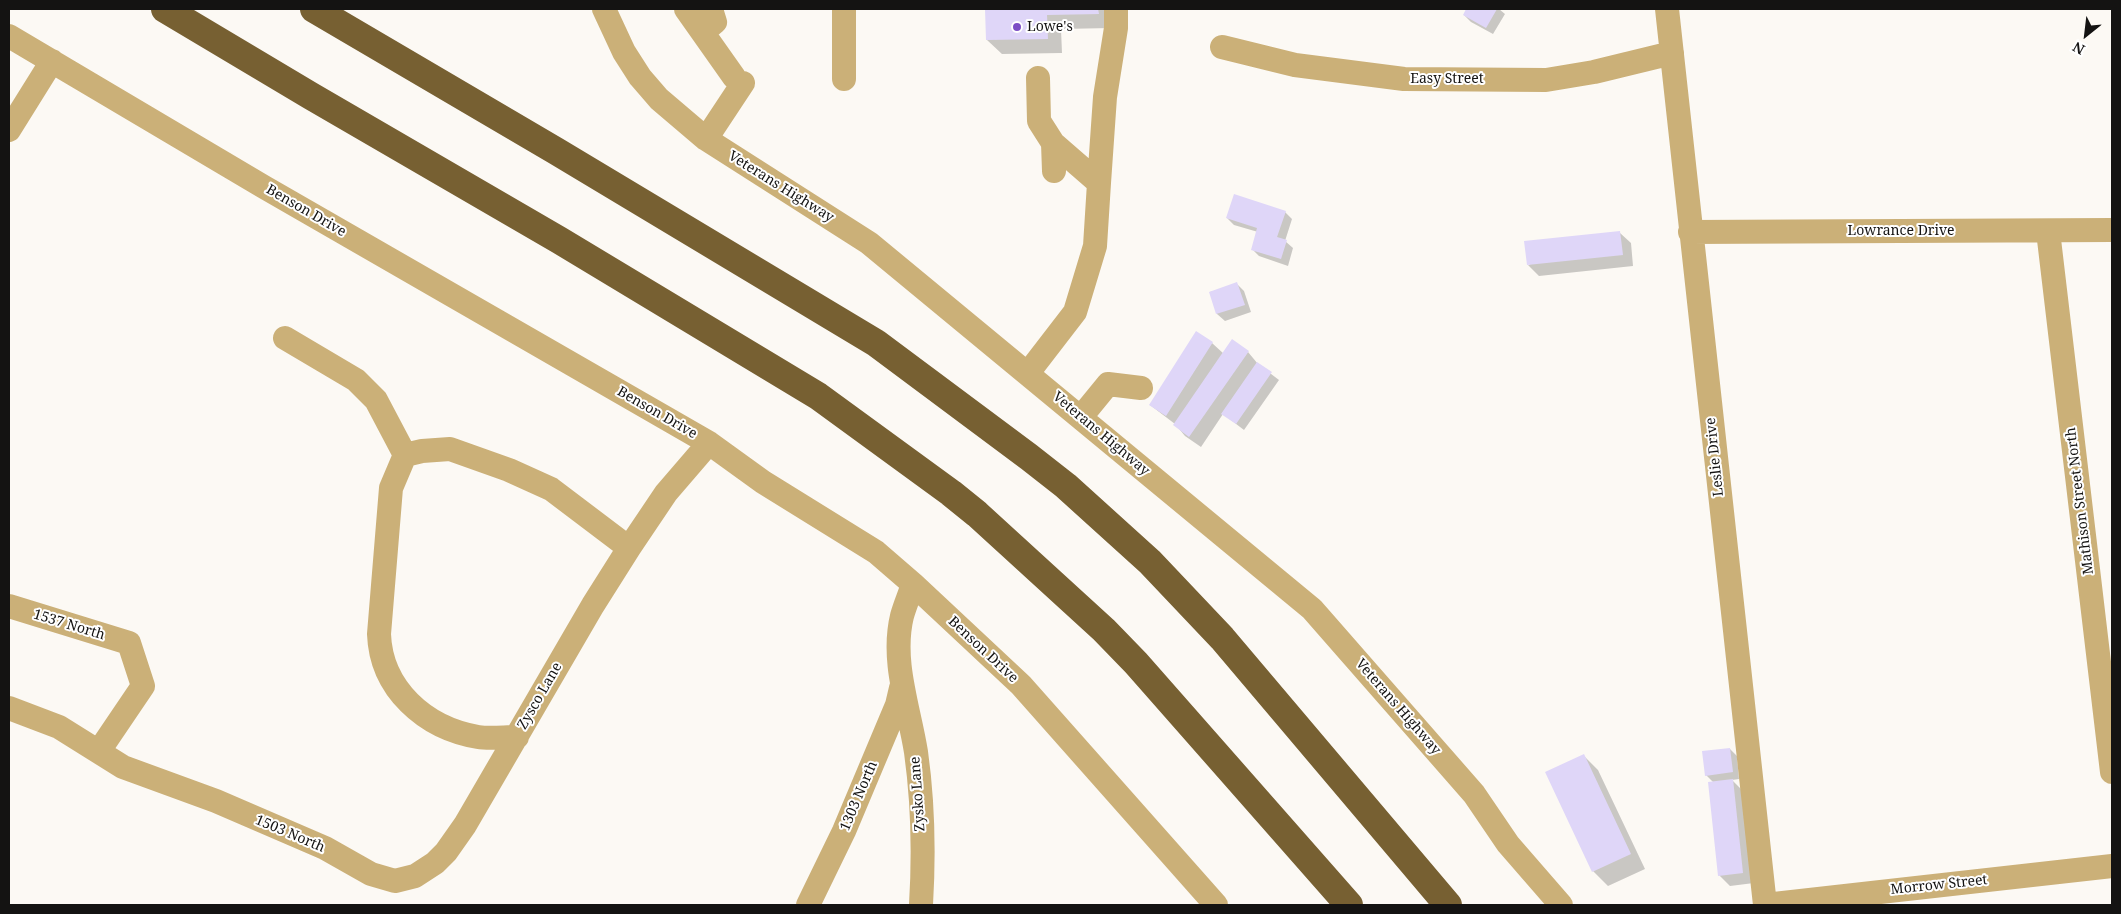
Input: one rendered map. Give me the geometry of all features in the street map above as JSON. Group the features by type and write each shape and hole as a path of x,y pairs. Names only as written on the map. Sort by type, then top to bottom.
{"highway":[{"path":"150,9 256,62"},
{"path":"165,9 559,240 818,396 952,493 1104,630 1136,663 1350,905"},
{"path":"314,9 876,342 1066,486 1150,562 1222,638 1448,905"}],"street":[{"name":"Veterans Highway","path":"604,9 624,52 640,77 659,99 706,139 869,243 1081,416 1312,609 1474,794 1508,844 1561,905"},
{"path":"686,9 738,80 706,139"},
{"path":"702,32 715,22 711,9"},
{"path":"844,9 844,79"},
{"path":"1028,373 1074,312 1095,246 1105,97 1116,28 1116,9"},
{"name":"Leslie Drive","path":"1667,9 1765,905"},
{"name":"Benson Drive","path":"9,36 264,187 709,443 763,482 876,552 1021,685 1216,905"},
{"name":"Easy Street","path":"1222,47 1295,65 1404,79 1546,80 1594,72 1672,53"},
{"path":"9,130 52,61"},
{"path":"1038,78 1039,121 1054,143 1099,183"},
{"path":"1054,143 1054,171"},
{"name":"Mathison Street North","path":"2048,230 2112,772"},
{"name":"Lowrance Drive","path":"1690,232 2112,230"},
{"path":"285,338 356,380 376,400 405,455 422,450 450,449 509,470 551,489 629,548"},
{"path":"1081,416 1108,384 1141,388"},
{"name":"Zysco Lane","path":"405,455 391,488 379,634 379,653 384,670 393,686 407,701 438,723 453,730 480,738 516,737 593,604 629,548 666,493 709,443"},
{"path":"902,683 899,652 902,617 913,584"},
{"name":"1537 North","path":"9,606 129,643 143,686 99,751"},
{"name":"1303 North","path":"808,905 844,831 897,705 902,683"},
{"name":"Zysko Lane","path":"902,683 916,753 919,786 923,869 921,905"},
{"name":"1503 North","path":"11,711 59,727 123,767 216,801 325,848 371,874 394,881 405,880 420,873 446,852 466,825 516,737"},
{"name":"Morrow Street","path":"1765,905 2112,866"}],"building":[{"name":"Lowe's","path":"985,9 1098,9 1099,14 1047,15 1048,39 986,40"},
{"path":"1466,9 1497,9 1486,28 1463,15"},
{"path":"1234,194 1286,211 1277,237 1287,240 1281,259 1251,250 1257,228 1226,218"},
{"path":"1620,231 1623,255 1527,265 1524,241"},
{"path":"1237,282 1245,305 1216,314 1209,292"},
{"path":"1196,331 1213,342 1166,416 1149,405"},
{"path":"1232,339 1249,351 1189,437 1173,425"},
{"path":"1257,362 1272,372 1236,424 1221,414"},
{"path":"1730,748 1733,772 1705,776 1702,751"},
{"path":"1584,754 1631,854 1592,872 1545,772"},
{"path":"1733,779 1743,873 1718,876 1708,782"}],"place":[{"name":"Lowe's","path":"1017,27"}]}
